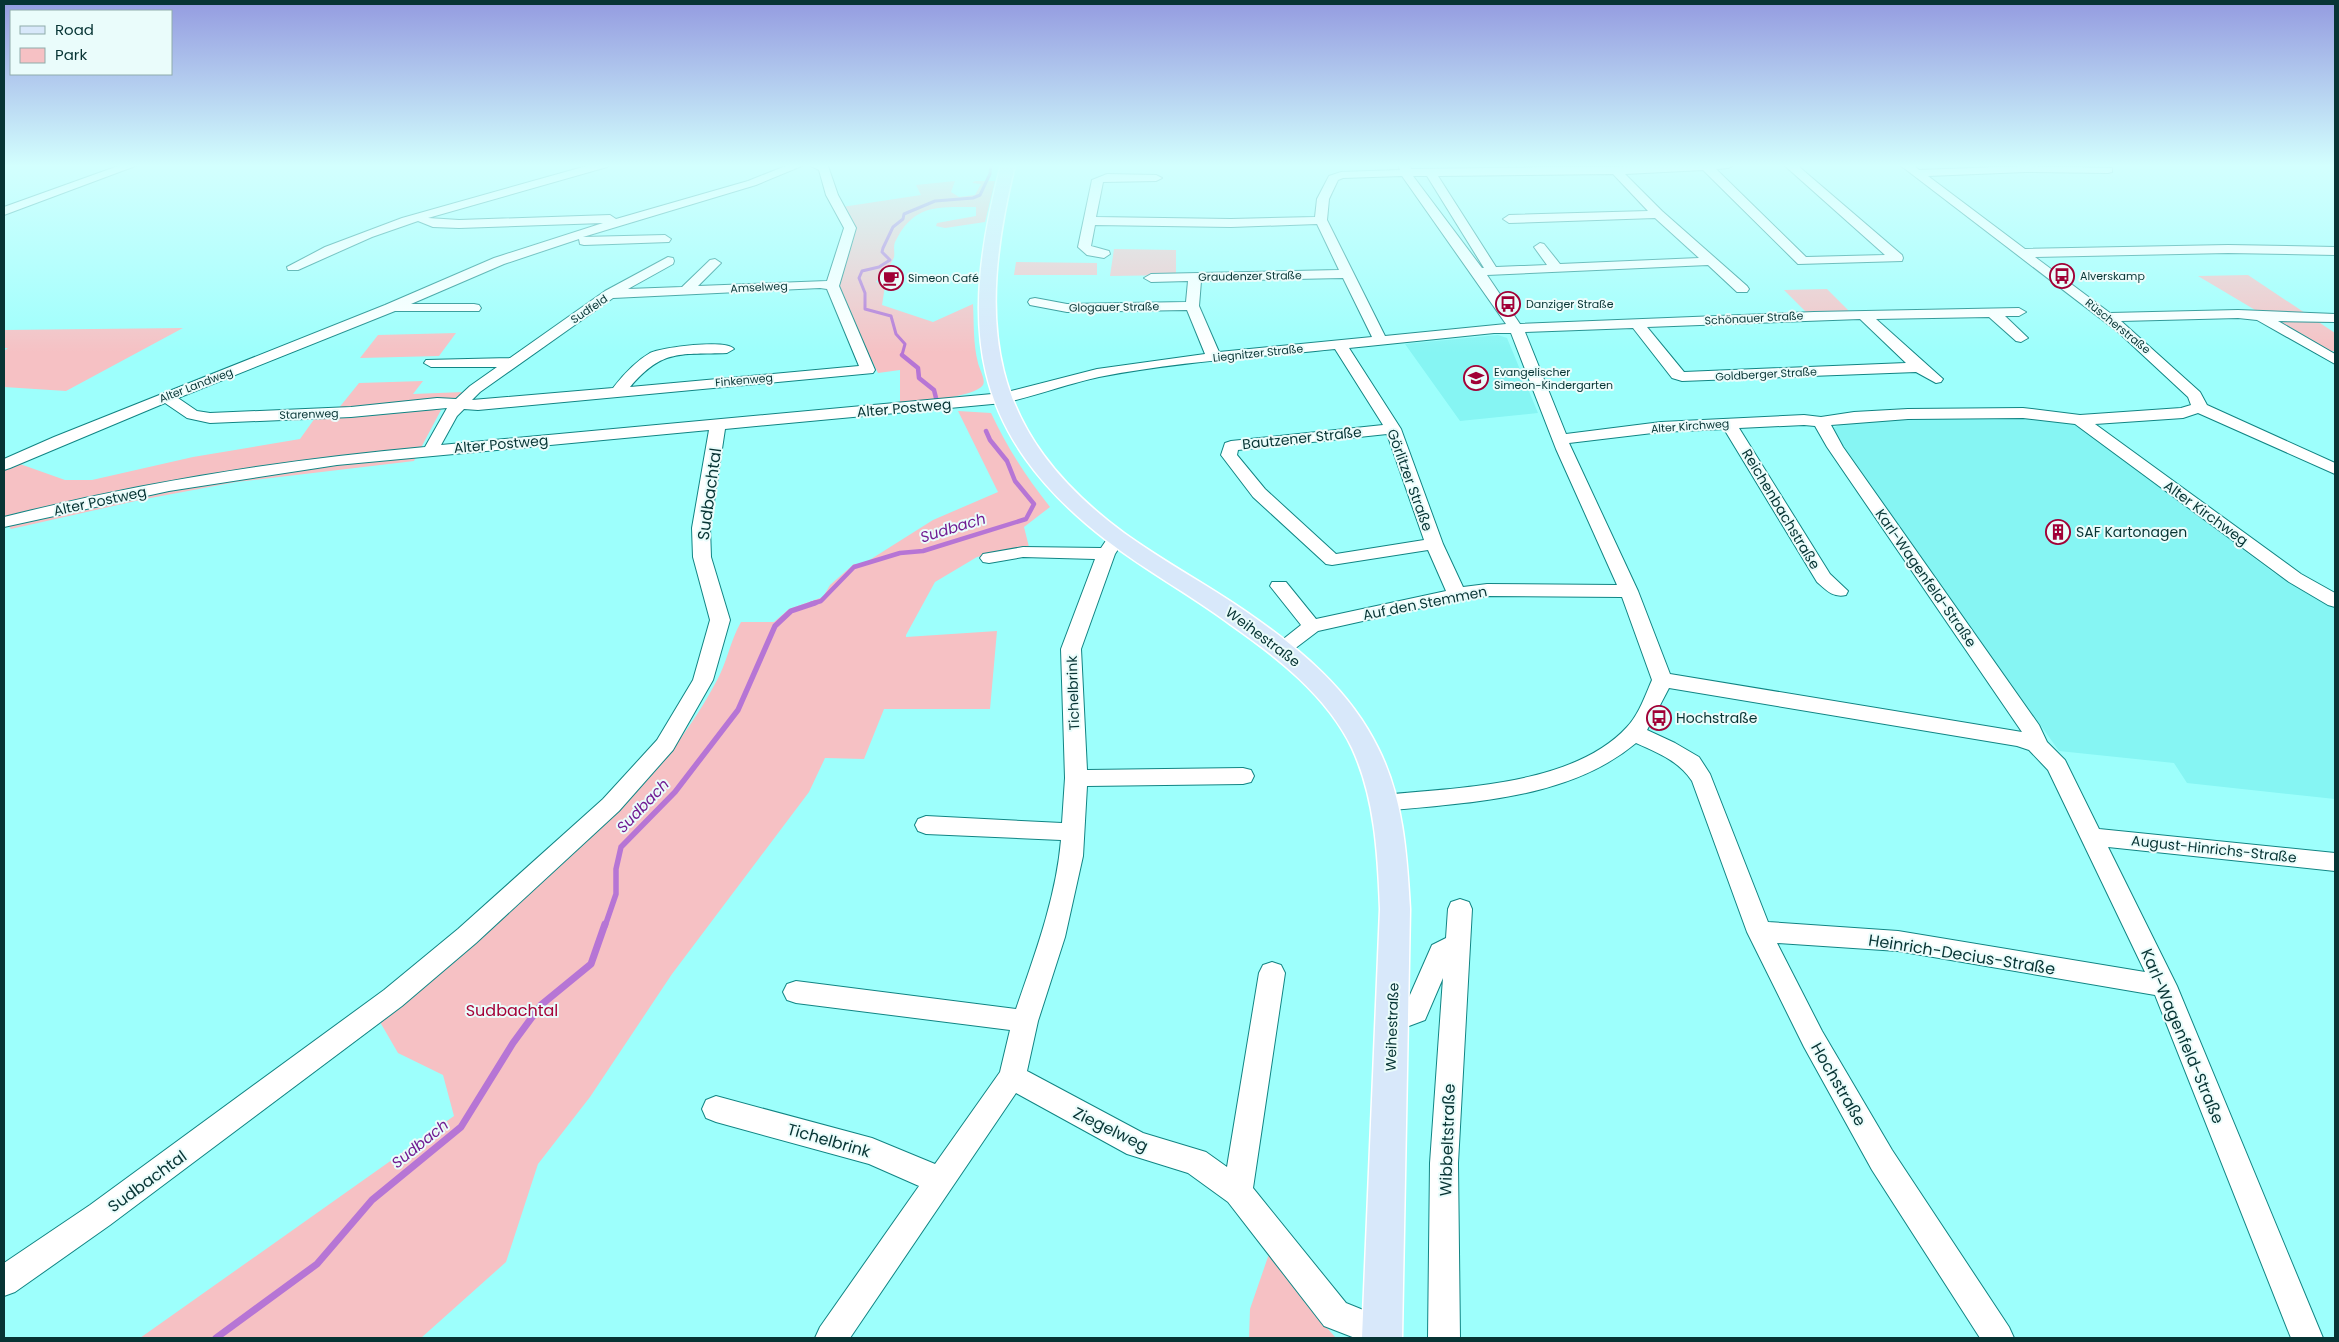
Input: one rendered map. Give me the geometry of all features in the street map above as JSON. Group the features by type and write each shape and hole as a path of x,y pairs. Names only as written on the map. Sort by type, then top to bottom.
{"main road":[{"name":"Weihestraße","path":"995,228 990,250 987,292 990,350 1003,398 1022,440 1047,475 1078,505 1111,546 1282,648 1315,679 1343,713 1364,748 1384,803 1396,897 1382,1336"}],"street":[{"path":"293,267 350,240 388,228"},
{"name":"Alter Landweg","path":"4,465 166,397 390,308 499,261 603,228"},
{"path":"832,286 850,228"},
{"path":"1088,228 1084,247 1091,252 1104,254"},
{"path":"1325,228 1380,339"},
{"path":"1384,803 1512,787 1575,770 1615,750 1634,733 1645,716 1662,680 1629,591 1560,439 1516,328 1445,228"},
{"path":"1465,228 1493,272"},
{"path":"1673,228 1742,288"},
{"path":"1769,228 1807,265 1897,258 1862,228"},
{"name":"Rüscherstraße","path":"1990,228 2161,362 2195,395 2200,403 2199,407"},
{"name":"Alter Landweg","path":"562,242 665,239"},
{"path":"1540,247 1556,268"},
{"path":"2024,253 2228,248 2335,251"},
{"name":"Sudfeld","path":"431,450 450,414 475,389 610,294 668,261"},
{"path":"1478,272 1711,262"},
{"path":"685,290 715,263"},
{"name":"Graudenzer Straße","path":"1151,278 1348,274"},
{"path":"1195,277 1192,306 1214,357"},
{"name":"Amselweg","path":"610,294 820,284 832,286"},
{"name":"Finkenweg","path":"459,404 478,404 868,370 832,286"},
{"name":"Glogauer Straße","path":"1035,302 1067,308 1192,306"},
{"name":"Alter Landweg","path":"390,308 474,308"},
{"path":"1992,312 2021,338"},
{"name":"Schönauer Straße","path":"1516,328 1864,315 2019,312"},
{"path":"2106,317 2238,314 2335,318"},
{"path":"1864,315 1919,367 1936,379"},
{"path":"2260,316 2335,360"},
{"name":"Goldberger Straße","path":"1638,324 1677,374 1682,377 1919,367"},
{"name":"Liegnitzer Straße","path":"1003,398 1029,393 1097,373 1214,357 1380,339 1516,328"},
{"name":"Görlitzer Straße","path":"1339,344 1393,429 1434,544 1457,594"},
{"path":"619,391 623,384 650,360 661,353 727,349"},
{"path":"431,363 512,362"},
{"name":"Starenweg","path":"166,397 192,415 210,418 351,412 437,403 459,404"},
{"name":"Alter Postweg","path":"6,517 238,474 337,460 1003,398"},
{"path":"2199,407 2335,470"},
{"name":"Alter Kirchweg","path":"1560,439 1661,427 1804,420 1827,421 1908,414 1991,412 2051,414 2080,420 2183,413 2199,407"},
{"name":"Alter Kirchweg","path":"2080,420 2295,578 2335,601"},
{"name":"Karl-Wagenfeld-Straße","path":"1827,421 1835,447 2032,730 2038,745 2057,766 2164,986 2307,1338"},
{"name":"Reichenbachstraße","path":"1729,424 1823,578 1839,591"},
{"name":"Sudbachtal","path":"4,1281 100,1215 393,998 467,936 611,805 665,745 703,680 720,620 702,557 701,528 718,425"},
{"name":"Bautzener Straße","path":"1393,429 1231,446 1229,455 1259,493 1332,560 1434,544"},
{"path":"989,558 1023,552 1111,546"},
{"name":"Tichelbrink","path":"831,1338 1012,1077 1025,1021 1052,937 1071,856 1076,778 1071,649 1111,546"},
{"path":"1279,586 1312,626"},
{"name":"Auf den Stemmen","path":"1282,648 1312,626 1457,594 1487,590 1629,591"},
{"path":"1662,680 1698,684 2020,739 2038,745"},
{"name":"Hochstraße","path":"1634,733 1667,748 1691,763 1702,780 1760,932 1813,1039 1882,1160 1998,1338"},
{"path":"1076,778 1243,776"},
{"path":"926,825 1073,832"},
{"name":"August-Hinrichs-Straße","path":"2092,836 2335,862"},
{"name":"Wibbeltstraße","path":"1444,1338 1444,1163 1460,908"},
{"name":"Heinrich-Decius-Straße","path":"1760,932 1898,940 2164,986"},
{"path":"1393,1021 1416,1012 1440,952 1458,943"},
{"path":"1238,1192 1272,973"},
{"path":"796,992 1025,1021"},
{"name":"Ziegelweg","path":"1012,1077 1137,1145 1196,1162 1238,1192 1335,1315 1382,1336"},
{"name":"Tichelbrink","path":"716,1109 872,1151 939,1180"}],"shaded area":[{"name":"Evangelischer Simeon-Kindergarten","path":"1498,335 1507,338 1538,413 1460,421 1405,344"},
{"path":"2043,417 2075,424 2274,573 2335,608 2335,799 2187,783 2174,763 2059,751 1832,434 1831,429 1850,420"}],"green space":[{"path":"854,228 903,228 895,242 893,260 876,282 885,286 882,305 933,322 973,304 975,348 984,383 978,389 957,396 900,405 900,370 878,373 835,286"},
{"path":"1114,249 1176,250 1176,275 1110,276"},
{"path":"1016,262 1097,263 1097,275 1014,275"},
{"path":"2248,275 2335,333 2335,351 2326,352 2198,276"},
{"path":"1827,289 1850,312 1807,313 1784,290"},
{"path":"183,328 66,391 4,387 4,351 8,348 4,348 4,330"},
{"path":"456,333 439,356 360,358 378,335"},
{"path":"423,381 413,394 464,392 458,398 338,409 359,383"},
{"path":"430,406 441,410 414,461 236,482 140,500 11,529 4,521 4,470 20,464 65,480 92,480 193,457 300,439 315,418"},
{"name":"Sudbachtal","path":"958,411 991,413 1018,462 1050,507 1024,527 1029,547 977,557 935,582 906,635 906,637 997,631 990,709 884,709 864,759 825,758 809,792 672,974 590,1097 538,1164 506,1262 421,1338 140,1338 454,1116 443,1075 398,1053 380,1022 635,794 661,764 696,716 720,675 741,622 774,622 789,609 823,597 830,585 854,564 860,566 933,520 998,492"},
{"path":"1270,1251 1336,1338 1249,1338 1250,1309"}],"waterway":[{"name":"Sudbach","path":"893,228 882,252 890,260 879,267 862,271 859,278 865,293 865,309 891,316 896,334 905,344 902,355"},
{"name":"Sudbach","path":"902,355 918,368 919,378 934,390 936,398"},
{"name":"Sudbach","path":"811,604 821,601 854,567 900,553 923,551 1026,519 1034,504 1015,481 1007,461 990,440 986,431"},
{"name":"Sudbach","path":"605,926 616,894 616,869 621,847 675,792 738,710 775,626 791,611 815,603"},
{"name":"Sudbach","path":"216,1338 317,1264 372,1200 461,1127 513,1043 541,1005 591,964 605,924"}],"place":[{"name":"Alverskamp","path":"2062,276"},
{"name":"Simeon Café","path":"891,278"},
{"name":"Danziger Straße","path":"1508,304"},
{"name":"Evangelischer Simeon-Kindergarten","path":"1476,378"},
{"name":"SAF Kartonagen","path":"2058,532"},
{"name":"Hochstraße","path":"1659,718"}]}
